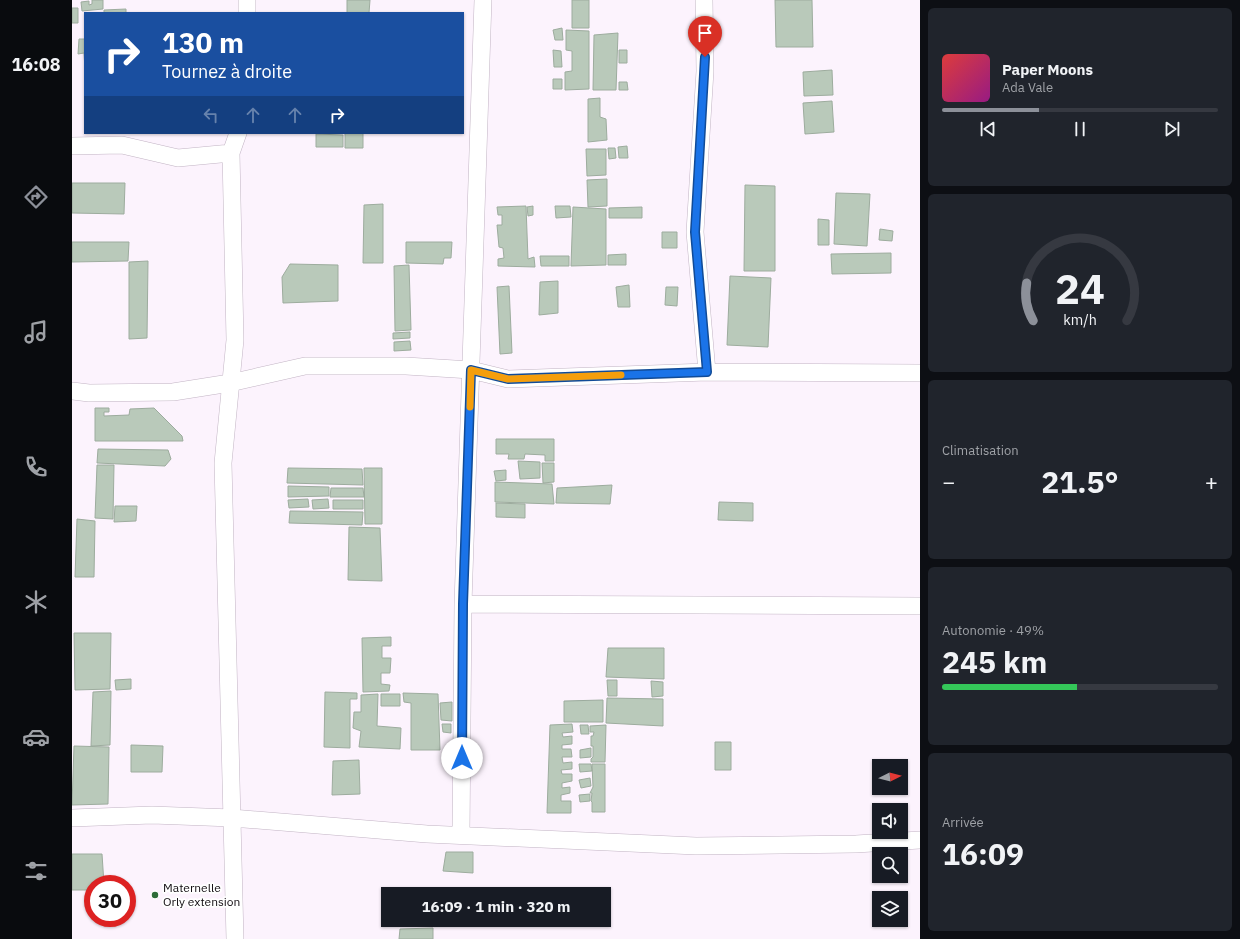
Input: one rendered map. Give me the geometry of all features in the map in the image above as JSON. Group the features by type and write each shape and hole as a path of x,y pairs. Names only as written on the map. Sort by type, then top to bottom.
{"street":[{"path":"247,0 247,12"},
{"path":"461,835 463,604 483,0"},
{"path":"704,0 705,71 695,232 707,372"},
{"path":"235,939 222,463 235,340 231,153 238,134"},
{"path":"72,146 122,145 178,158 231,153"},
{"path":"72,391 89,393 173,392 230,383 305,366 406,366 471,370 508,379 707,372 920,373"},
{"path":"463,604 920,606"},
{"path":"72,818 152,815 232,818 427,834 696,846 856,844 920,840"}],"building":[{"path":"92,0 103,0 103,9 82,11 81,2 89,1 89,5 92,4"},
{"path":"347,0 370,0 369,12 347,12"},
{"path":"572,0 589,0 589,28 572,28"},
{"path":"775,0 812,0 813,47 776,47"},
{"path":"72,8 78,8 78,23 72,23"},
{"path":"126,9 126,12 104,12 104,10"},
{"path":"562,28 563,40 555,40 553,30"},
{"path":"566,30 589,31 589,89 565,90 565,72 572,71 572,51 566,50"},
{"path":"618,33 616,90 593,90 594,35"},
{"path":"79,39 84,39 84,53 78,54"},
{"path":"553,50 561,51 562,67 554,67"},
{"path":"619,50 627,50 627,63 619,63"},
{"path":"832,70 833,95 804,96 803,72"},
{"path":"553,79 562,79 562,89 553,89"},
{"path":"619,82 627,82 628,90 619,90"},
{"path":"600,98 600,117 606,119 607,140 588,142 588,99"},
{"path":"832,101 834,132 805,134 803,103"},
{"path":"316,134 343,135 343,147 316,147"},
{"path":"345,134 363,134 363,148 345,148"},
{"path":"627,146 628,158 619,158 618,147"},
{"path":"608,148 615,148 616,158 609,159"},
{"path":"586,149 606,149 606,175 587,176"},
{"path":"607,179 607,206 588,207 587,180"},
{"path":"72,183 125,183 124,214 72,213"},
{"path":"745,185 775,186 775,271 744,271"},
{"path":"836,193 870,194 867,246 834,244"},
{"path":"383,204 383,263 363,263 364,205"},
{"path":"526,206 528,259 534,257 535,267 498,266 498,259 504,258 503,248 499,247 497,225 502,225 502,215 498,215 497,207"},
{"path":"533,206 533,215 528,216 527,207"},
{"path":"555,206 570,206 571,217 556,218"},
{"path":"573,207 606,209 606,265 571,266"},
{"path":"642,207 642,218 609,218 609,208"},
{"path":"818,219 829,220 829,245 818,245"},
{"path":"880,229 893,231 892,241 879,240"},
{"path":"662,232 677,232 677,248 662,248"},
{"path":"72,242 129,242 128,261 72,262"},
{"path":"406,242 452,242 451,258 444,258 443,264 406,263"},
{"path":"891,253 891,273 832,274 831,254"},
{"path":"626,254 626,265 608,265 608,255"},
{"path":"540,256 569,256 569,266 541,266"},
{"path":"148,261 147,338 129,339 129,262"},
{"path":"290,264 338,265 338,301 283,303 282,277"},
{"path":"409,265 411,330 395,331 394,266"},
{"path":"730,276 771,278 768,347 727,345"},
{"path":"558,281 558,313 539,315 540,282"},
{"path":"629,285 630,307 618,307 616,287"},
{"path":"509,286 512,353 500,354 497,287"},
{"path":"666,287 678,287 677,306 665,305"},
{"path":"410,332 410,338 393,339 393,333"},
{"path":"410,341 411,350 394,351 394,342"},
{"path":"95,408 109,408 109,412 104,412 104,416 129,415 130,409 154,408 182,436 183,441 95,441"},
{"path":"496,439 554,439 554,461 545,461 545,455 525,454 524,459 508,459 509,454 496,454"},
{"path":"98,449 168,450 171,459 165,466 97,463"},
{"path":"518,461 540,462 540,478 520,479"},
{"path":"542,463 554,463 554,482 543,483"},
{"path":"97,465 114,465 113,519 95,518"},
{"path":"288,468 362,469 363,485 287,483"},
{"path":"364,468 382,468 382,524 365,524"},
{"path":"506,470 506,480 496,481 494,471"},
{"path":"495,482 552,484 554,504 495,502"},
{"path":"612,485 610,504 556,503 557,488"},
{"path":"288,486 329,487 329,496 288,497"},
{"path":"331,488 363,488 364,497 330,497"},
{"path":"308,499 309,507 289,508 288,500"},
{"path":"328,499 329,508 313,509 312,500"},
{"path":"333,500 363,500 363,509 333,509"},
{"path":"719,502 753,503 753,521 718,520"},
{"path":"496,503 525,504 525,518 496,517"},
{"path":"115,506 137,506 136,521 114,522"},
{"path":"290,511 363,512 362,525 289,523"},
{"path":"77,519 95,521 94,577 75,577"},
{"path":"349,527 380,528 382,581 348,580"},
{"path":"74,633 111,633 110,689 75,690"},
{"path":"391,637 391,646 382,646 382,658 391,658 390,673 381,673 381,684 390,685 389,691 363,692 362,638"},
{"path":"608,648 664,648 664,679 606,677"},
{"path":"131,679 131,689 116,690 115,680"},
{"path":"607,680 617,680 617,696 608,696"},
{"path":"651,681 663,682 663,696 652,697"},
{"path":"111,691 110,745 91,746 93,692"},
{"path":"325,692 357,693 357,699 350,699 350,748 324,747"},
{"path":"403,693 438,694 440,750 411,750 411,703 404,702"},
{"path":"378,694 377,726 401,728 400,749 359,747 361,731 353,728 354,712 361,712 361,695"},
{"path":"381,694 400,694 400,706 381,706"},
{"path":"607,698 663,699 663,726 606,723"},
{"path":"603,700 603,722 564,722 564,701"},
{"path":"452,702 452,721 441,720 440,703"},
{"path":"442,724 451,724 451,733 443,732"},
{"path":"572,724 573,732 562,733 563,737 572,736 572,744 562,745 562,749 571,749 572,757 562,757 563,763 572,762 572,769 561,770 562,774 572,774 572,781 562,783 562,788 570,787 570,793 561,795 561,801 571,801 571,813 547,813 550,725"},
{"path":"580,725 588,725 589,734 581,734"},
{"path":"606,725 605,762 591,762 593,757 593,746 591,746 591,736 593,736 594,732 590,732 590,726"},
{"path":"715,742 731,742 731,770 715,770"},
{"path":"131,745 163,746 162,772 131,772"},
{"path":"74,746 109,747 108,804 72,805"},
{"path":"591,748 591,757 580,758 580,750"},
{"path":"359,760 360,794 332,795 333,761"},
{"path":"579,764 591,764 592,771 580,772"},
{"path":"592,764 605,764 605,812 592,812 592,793 590,793 593,787"},
{"path":"590,778 591,786 581,788 579,780"},
{"path":"590,794 590,801 580,802 579,795"},
{"path":"446,852 473,852 473,873 443,871"},
{"path":"72,854 102,854 103,875 84,875 84,890 72,890"},
{"path":"433,928 433,939 399,939 400,929"}],"slow traffic":[{"path":"470,407 471,370 508,379 621,375"}],"place":[{"name":"Maternelle Orly extension","path":"155,895"}],"route":[{"path":"462,758 463,604 471,370 508,379 707,372 695,232 705,57"}]}
